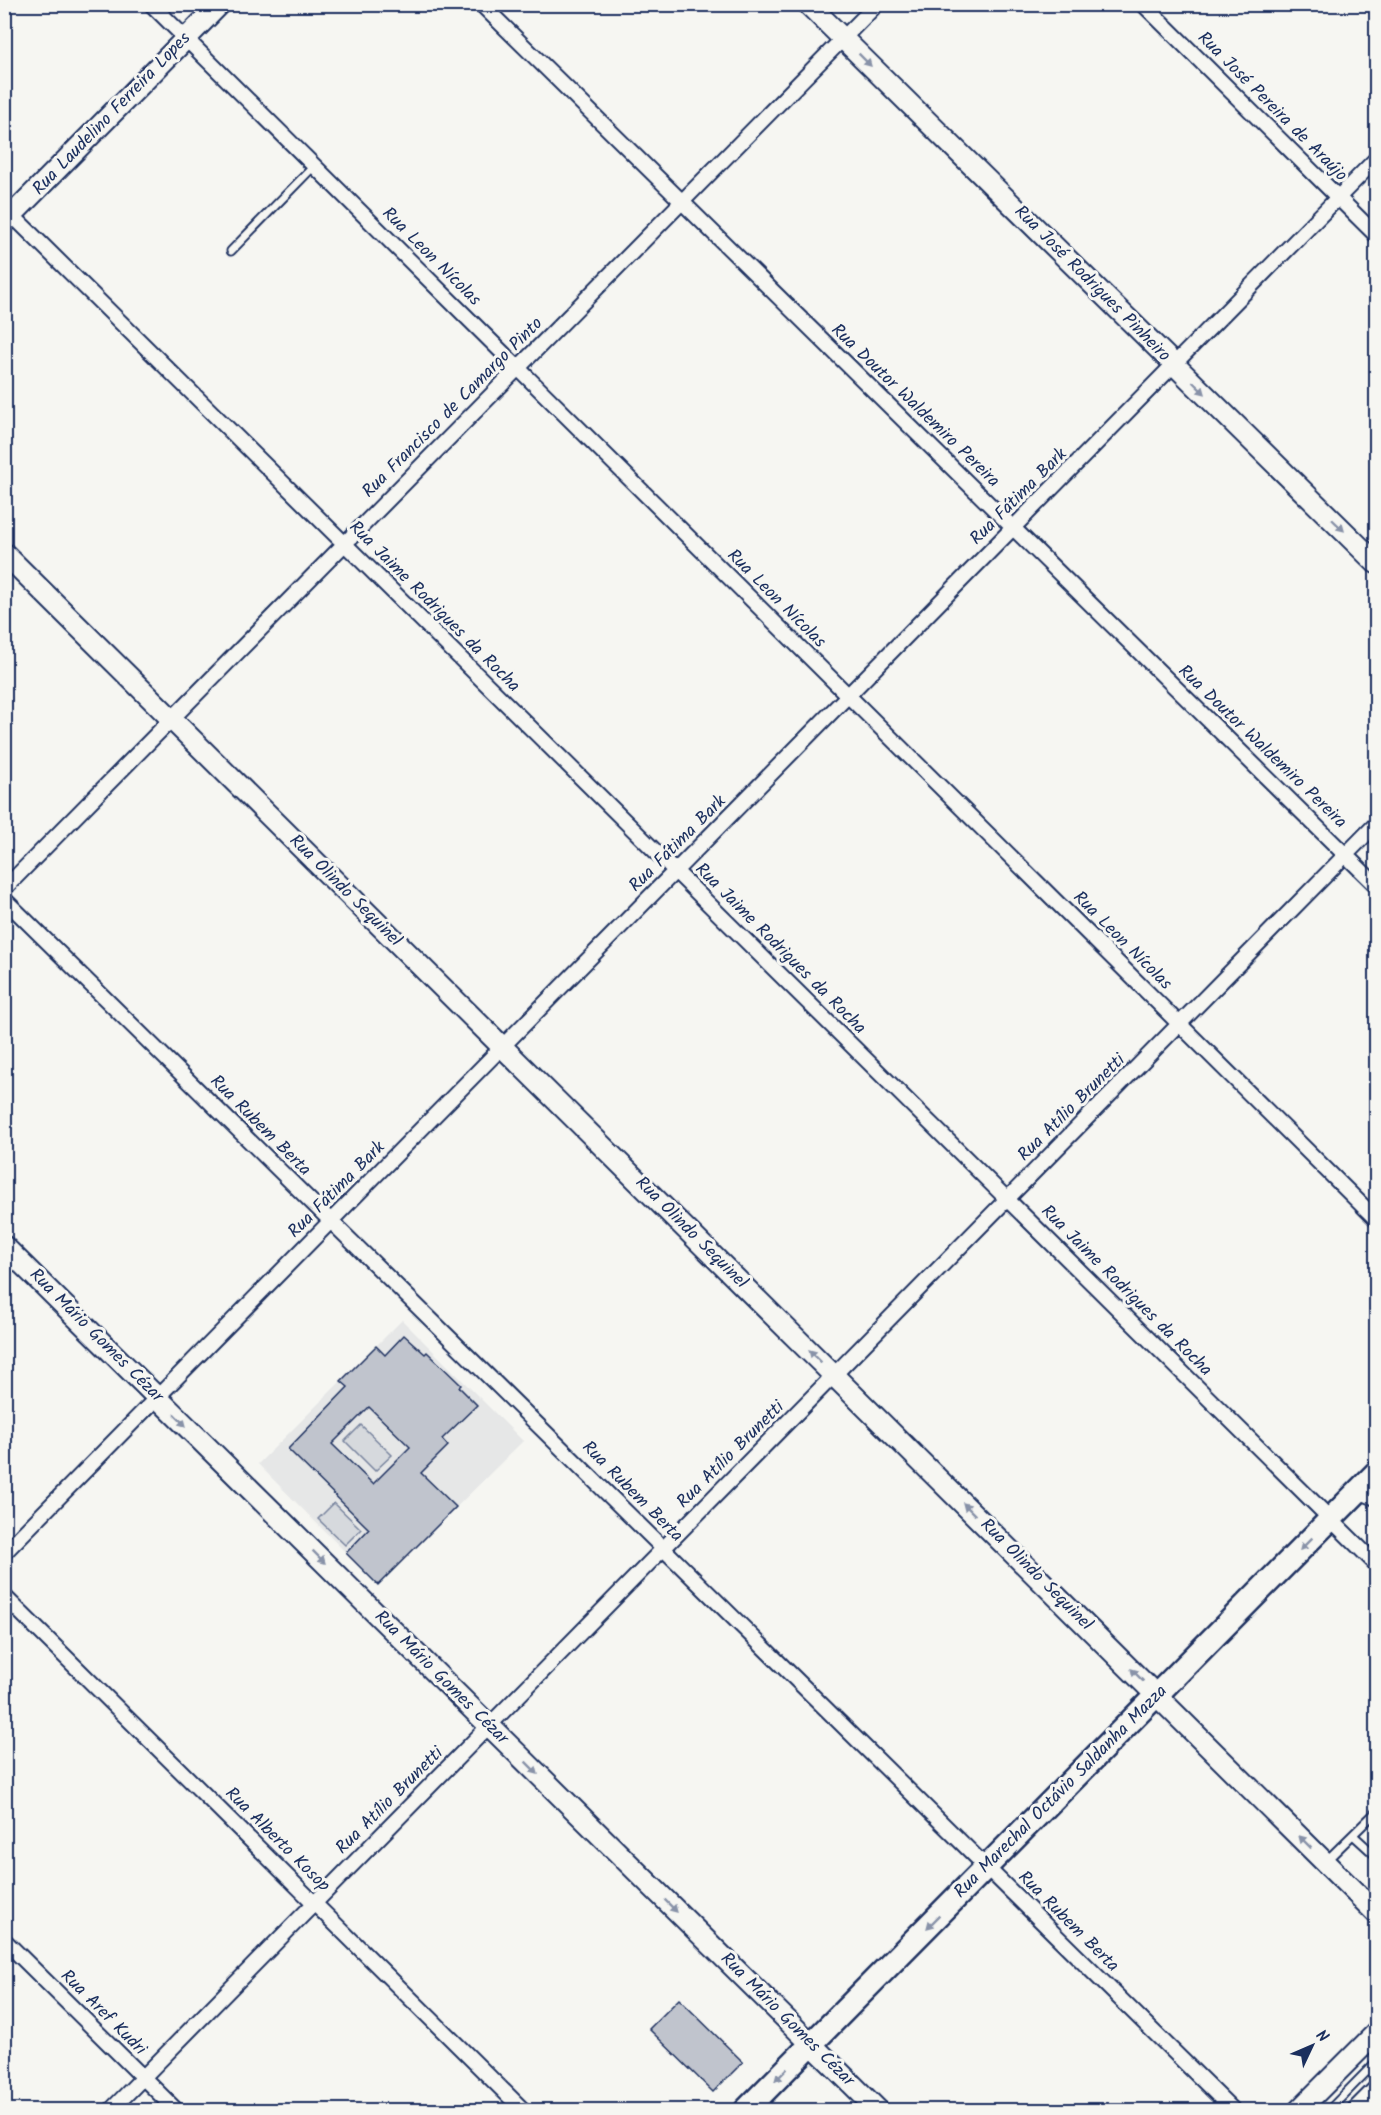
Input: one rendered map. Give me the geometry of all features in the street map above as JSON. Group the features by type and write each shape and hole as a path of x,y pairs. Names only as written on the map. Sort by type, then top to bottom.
{"main road":[{"name":"Rua Marechal Octávio Saldanha Mazza","path":"746,2110 1331,1519 1366,1498 1377,1473"}],"street":[{"name":"Rua Leon Nícolas","path":"151,4 1377,1219"},
{"name":"Rua Laudelino Ferreira Lopes","path":"7,215 220,4"},
{"name":"Rua Doutor Waldemiro Pereira","path":"481,4 1377,885"},
{"name":"Rua José Rodrigues Pinheiro","path":"808,4 1377,563"},
{"name":"Rua Francisco de Camargo Pinto","path":"4,889 877,4"},
{"name":"Rua José Pereira de Araújo","path":"1143,4 1377,235"},
{"name":"Rua Fátima Bark","path":"4,1553 1377,159"},
{"name":"Rua Jaime Rodrigues da Rocha","path":"7,215 345,544 1377,1564"},
{"name":"Rua Olindo Sequinel","path":"4,553 1377,1913"},
{"name":"Rua Atílio Brunetti","path":"111,2110 1377,824"},
{"name":"Rua Rubem Berta","path":"4,899 1233,2110"},
{"name":"Rua Mário Gomes Cézar","path":"4,1246 878,2110"},
{"name":"Rua Alberto Kosop","path":"4,1596 523,2110"},
{"name":"Rua Aref Kudri","path":"4,1940 176,2110"},
{"path":"1299,2110 1377,2033"},
{"path":"1358,2110 1377,2092"}],"lane":[{"path":"231,251 314,166"},
{"path":"1325,1862 1377,1812"},
{"path":"1353,1835 1377,1856"},
{"path":"1329,2110 1377,2062"}],"shaded area":[{"path":"402,1320 523,1441 378,1585 258,1464"},
{"path":"361,1425 392,1455 375,1471 345,1441"},
{"path":"334,1503 361,1529 345,1545 318,1519"}],"building":[{"path":"404,1335 425,1354 427,1352 461,1385 459,1387 477,1405 442,1439 448,1446 421,1473 456,1507 378,1585 346,1553 369,1529 288,1449 348,1387 341,1381 376,1346 385,1355","holes":["369,1407 410,1447 373,1484 332,1444"]},
{"path":"679,1999 743,2062 713,2092 649,2029"}]}
